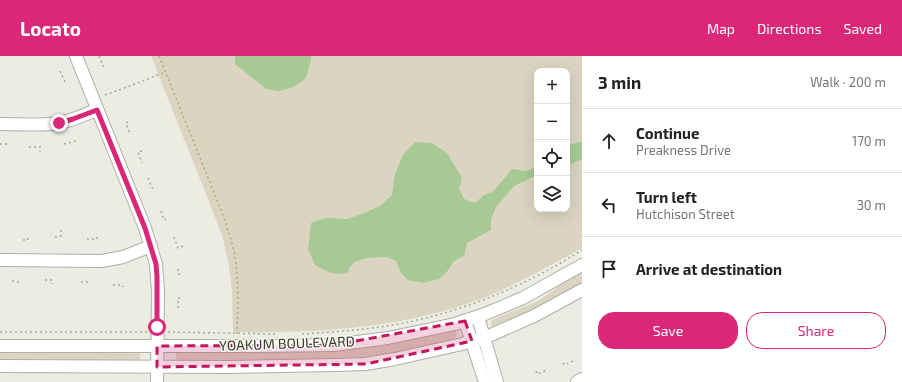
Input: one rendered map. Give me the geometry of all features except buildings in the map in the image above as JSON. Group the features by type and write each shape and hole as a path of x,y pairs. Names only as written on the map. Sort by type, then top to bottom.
{"street":[{"path":"76,56 145,228 156,264 157,382"},
{"path":"0,124 59,123 97,110"},
{"path":"0,260 102,261 123,257 151,246"},
{"name":"YOAKUM BOULEVARD","path":"0,346 260,346 334,344 388,338 478,317 523,298 582,265"},
{"name":"YOAKUM BOULEVARD","path":"0,366 157,367 366,364 395,359 484,338 534,316 582,290"},
{"path":"478,317 498,382"},
{"path":"465,321 485,382"}],"path":[{"path":"99,56 103,66 105,65"},
{"path":"159,56 232,241 237,276 237,334"},
{"path":"60,71 65,82 63,83"},
{"path":"105,95 165,72"},
{"path":"128,122 126,123 130,134"},
{"path":"64,144 76,143"},
{"path":"0,144 7,145"},
{"path":"29,147 40,147 40,152"},
{"path":"142,150 138,152 142,163"},
{"path":"148,178 153,190 155,189"},
{"path":"161,211 164,220 166,219"},
{"path":"54,237 61,236 61,229"},
{"path":"87,239 97,239 97,237"},
{"path":"174,237 178,248 184,246"},
{"path":"23,240 28,240 28,238"},
{"path":"299,334 374,328 451,311 493,296 522,283 552,268 582,250"},
{"path":"178,269 178,274 180,274"},
{"path":"45,280 52,280 52,284"},
{"path":"12,282 18,283"},
{"path":"81,282 89,282 89,284"},
{"path":"113,285 122,285 122,287"},
{"path":"178,308 178,298 180,298"},
{"path":"0,332 150,332"},
{"path":"164,332 276,334"},
{"path":"563,363 564,365 573,360"},
{"path":"536,370 537,374 547,370"}],"highlighted area":[{"path":"465,321 472,341 366,364 157,367 157,346 334,345"}],"shaded area":[{"path":"151,56 582,56 582,248 513,285 470,303 441,312 383,324 353,328 293,332 233,332 232,289 223,238"},
{"path":"235,56 311,56 311,59 306,78 294,87 279,91 266,89 235,64"},
{"path":"582,141 582,159 570,165 570,145"},
{"path":"415,142 432,143 447,153 462,178 459,189 464,199 475,203 484,195 493,192 512,169 525,171 534,168 534,176 514,186 496,207 491,219 491,230 467,243 464,256 454,261 446,273 439,279 423,283 408,280 401,273 396,261 387,257 367,258 354,262 349,268 348,272 339,274 331,273 315,265 308,249 311,223 325,218 347,219 380,206 392,195 395,174 403,155"},
{"path":"582,270 582,284 545,305 496,327 490,324 492,320 538,301"},
{"path":"455,330 457,335 453,340 407,352 372,358 332,362 178,361 176,357 176,352 179,350 223,349"},
{"path":"0,349 139,352 140,359 138,361 0,362"}],"route":[{"path":"59,123 97,110 151,245 156,264 157,277 157,327"}]}
